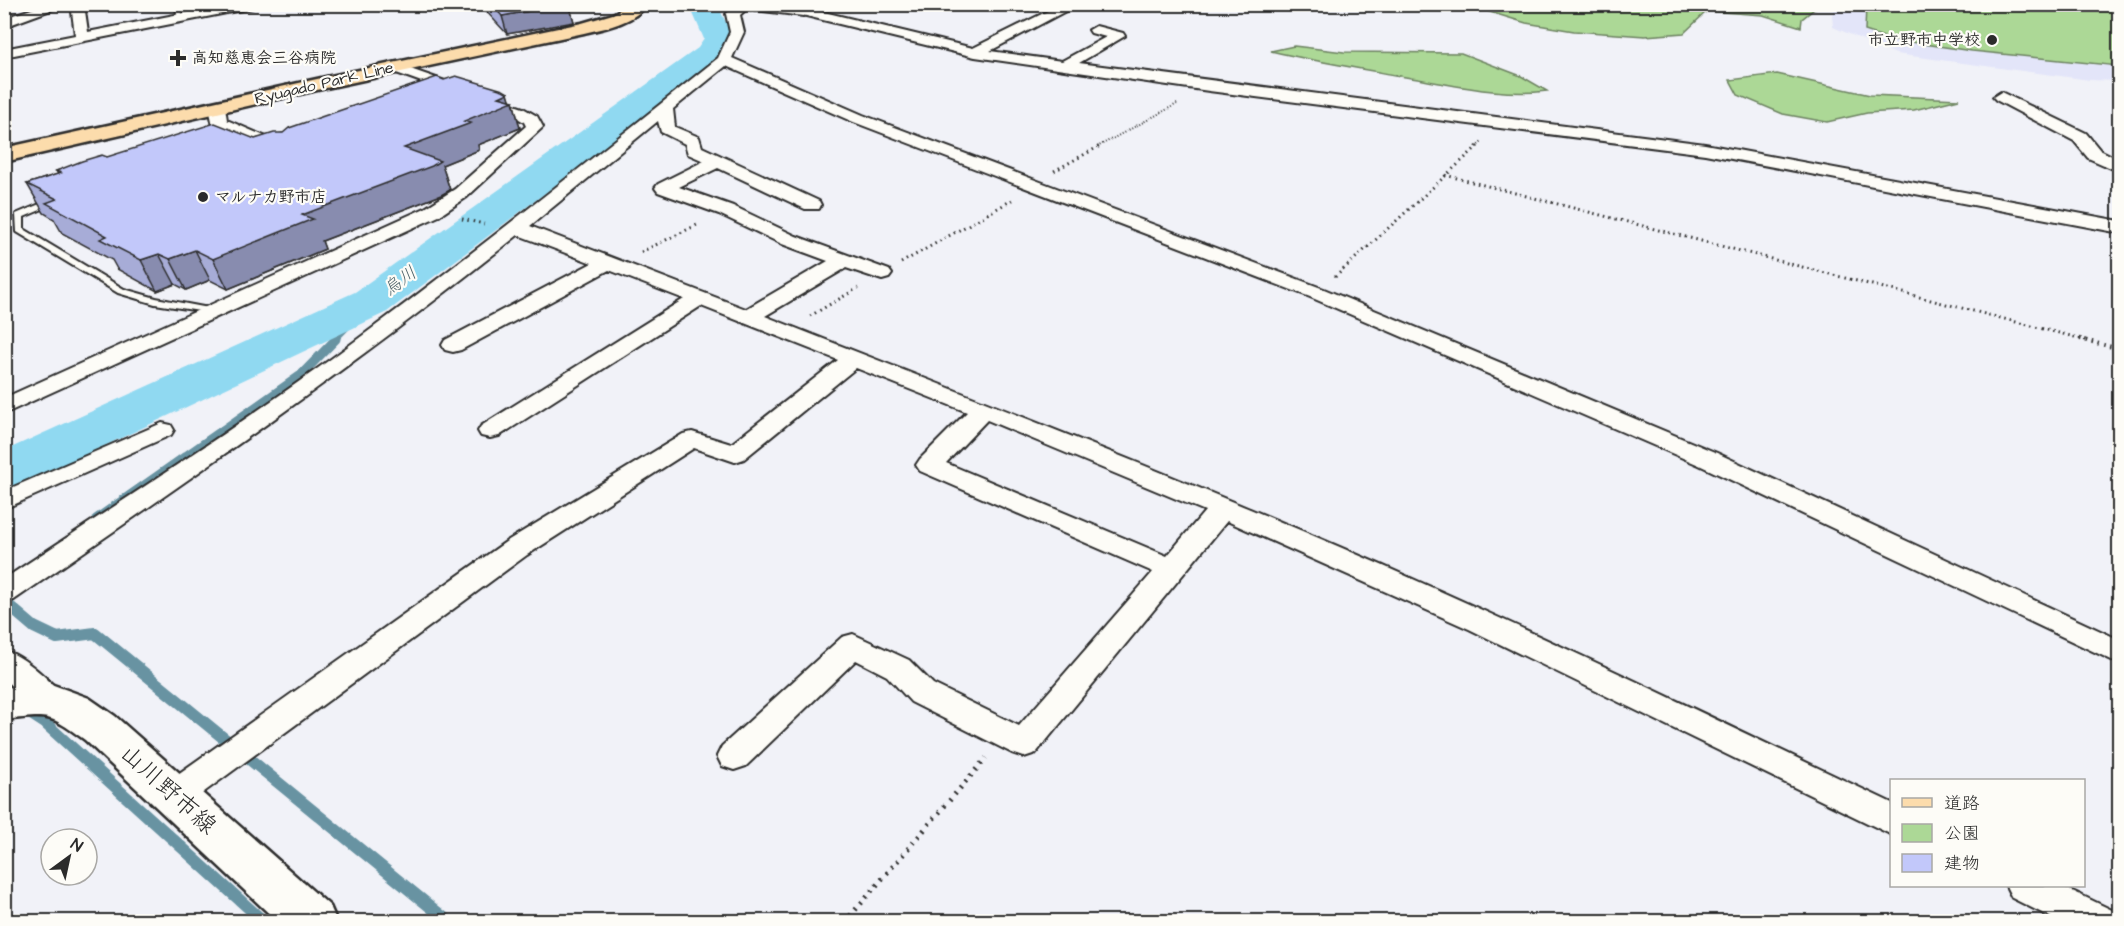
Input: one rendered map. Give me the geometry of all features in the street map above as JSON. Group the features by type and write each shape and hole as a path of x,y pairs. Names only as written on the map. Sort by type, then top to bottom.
{"main road":[{"name":"Ryugado Park Line","path":"4,154 218,121 393,67 584,28 628,14 640,4"},
{"path":"4,704 48,699"},
{"name":"山川野市線","path":"48,699 74,710 100,728 312,921"}],"street":[{"path":"4,23 61,4"},
{"path":"77,4 82,38"},
{"path":"4,53 82,38 179,11 252,4"},
{"path":"4,592 198,464 346,358 518,228 724,60 737,32 733,14 746,4 803,11 975,53 1209,86 1715,151 2120,227"},
{"path":"975,53 1073,4"},
{"path":"1064,66 1118,36 1096,30"},
{"path":"724,60 857,118 1317,293 1708,459 2120,653"},
{"path":"4,406 432,212 461,193 535,127 531,119 517,111 393,67"},
{"path":"2001,97 2080,136 2094,154 2120,167"},
{"path":"665,108 667,129 693,141 694,150 812,205"},
{"path":"218,121 289,154"},
{"path":"718,161 664,188 726,210 789,240 882,274"},
{"path":"518,228 982,411 1342,560 1576,667 1890,819"},
{"path":"748,317 844,260"},
{"path":"453,345 611,264"},
{"path":"490,431 700,298"},
{"path":"173,796 517,548 692,439 735,454 852,360"},
{"path":"982,411 929,465 1171,569"},
{"path":"4,501 162,430"},
{"path":"734,756 853,645 898,668 922,693 1024,744 1221,510"},
{"path":"4,661 48,699"},
{"path":"2029,887 2099,921"}],"lane":[{"path":"65,196 19,216 20,230 121,291 155,301 215,312"}],"path":[{"path":"784,332 1035,184 1209,86"},
{"path":"1317,293 1482,143 1490,122"},
{"path":"1445,175 2120,349"},
{"path":"611,264 726,210"},
{"path":"845,921 1006,735"}],"shaded area":[{"name":"市立野市中学校","path":"1837,4 2119,5 2119,81 2090,80 1896,54 1833,27 1832,15"}],"green space":[{"path":"1467,5 1819,5 1802,19 1801,27 1763,15 1707,11 1684,33 1645,36 1574,31 1526,23"},
{"name":"市立野市中学校","path":"1866,5 2119,5 2119,66 1972,51 1890,39 1865,31"},
{"path":"1294,46 1344,52 1461,53 1521,76 1547,91 1513,92 1479,89 1271,51"},
{"path":"1777,74 1870,95 1959,99 1914,110 1867,113 1827,122 1783,114 1738,95 1730,80"}],"building":[{"path":"491,4 568,4 502,16"},
{"path":"456,76 503,90 508,93 499,97 513,101 464,121 471,123 404,148 440,161 432,166 302,215 313,219 213,259 195,250 170,259 159,254 141,260 100,239 107,236 46,203 57,199 27,184 61,173 56,171 82,161 102,155 107,157 215,123 255,139 274,133 283,133 289,128 437,77 444,80"}],"waterway":[{"name":"烏川","path":"4,472 371,302 710,54 719,39 703,4"},
{"path":"334,340 371,302"},
{"path":"96,519 301,375 336,339"},
{"path":"7,604 34,627 57,638 95,633 449,922"},
{"path":"28,712 45,723 264,922"}],"place":[{"name":"市立野市中学校","path":"1992,40"},
{"name":"高知慈恵会三谷病院","path":"178,58"},
{"name":"マルナカ野市店","path":"203,197"}]}
